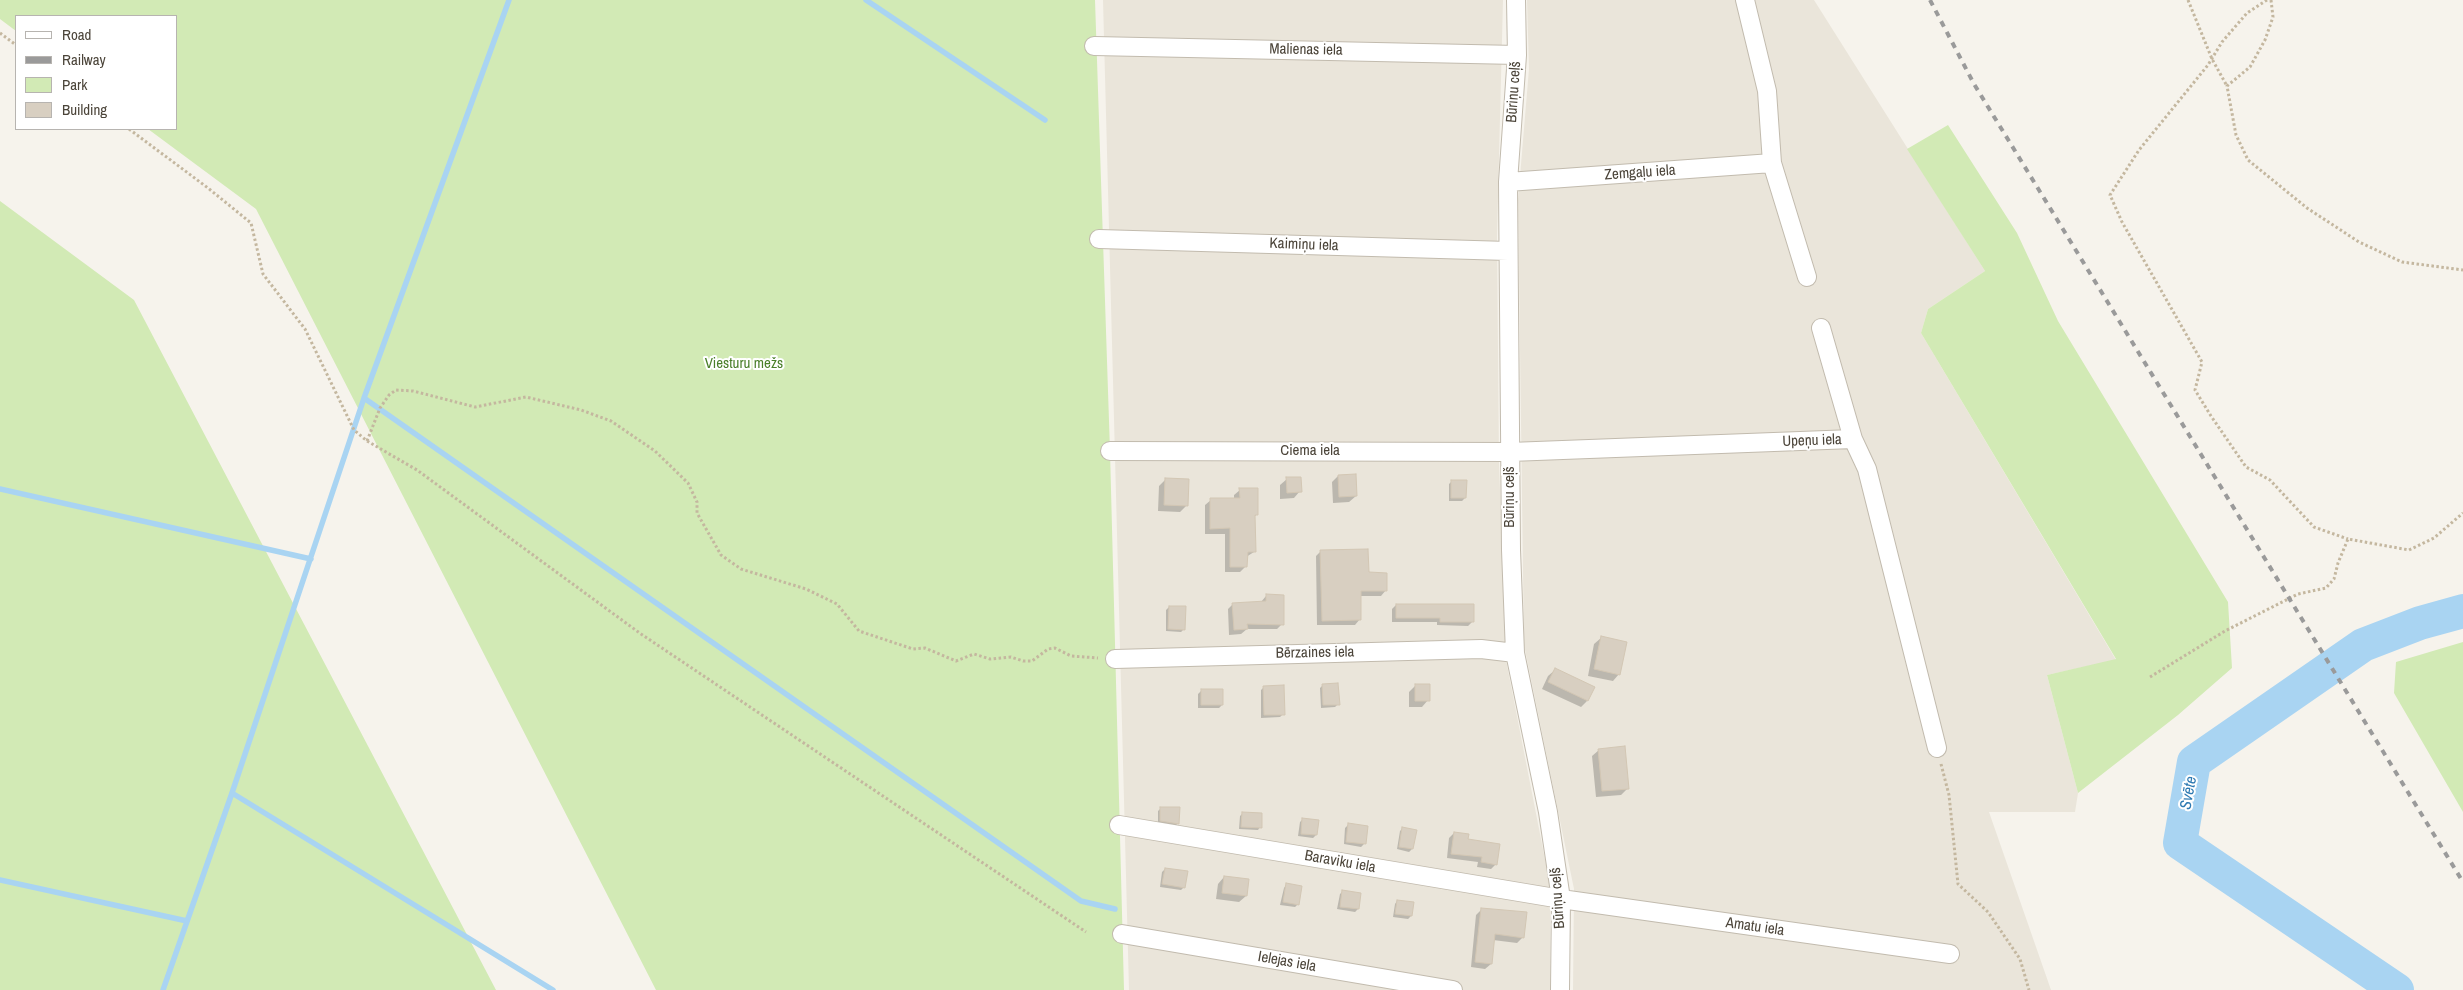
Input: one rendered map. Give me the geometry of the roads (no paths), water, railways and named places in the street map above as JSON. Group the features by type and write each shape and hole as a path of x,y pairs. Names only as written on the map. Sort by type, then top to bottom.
{"street":[{"name":"Būriņu ceļš","path":"1516,0 1517,55 1508,182 1510,452 1515,653 1548,812 1561,899 1560,990"},
{"path":"1745,0 1767,91 1772,163 1807,278"},
{"name":"Malienas iela","path":"1094,46 1517,55"},
{"name":"Zemgaļu iela","path":"1508,182 1772,163"},
{"name":"Kaimiņu iela","path":"1099,239 1508,251"},
{"path":"1821,328 1852,439"},
{"name":"Upeņu iela","path":"1510,452 1852,439 1868,469 1937,748"},
{"name":"Ciema iela","path":"1110,451 1510,452"},
{"name":"Bērzaines iela","path":"1115,658 1481,649 1515,653"},
{"name":"Baraviku iela","path":"1119,825 1561,899"},
{"name":"Amatu iela","path":"1561,899 1950,954"},
{"name":"Ielejas iela","path":"1122,934 1453,990"}],"waterway":[{"path":"163,990 232,793 364,398 509,0"},
{"path":"866,0 1045,120"},
{"path":"364,398 1081,901 1115,909"},
{"path":"0,489 311,559"},
{"name":"Svēte","path":"2397,990 2180,843 2194,762 2363,645 2420,623 2463,611"},
{"path":"232,793 553,990"},
{"path":"0,880 187,921"}],"railway":[{"path":"1930,0 1974,84 2463,882"}],"park label":[{"name":"Viesturu mežs","path":"744,364"}]}
